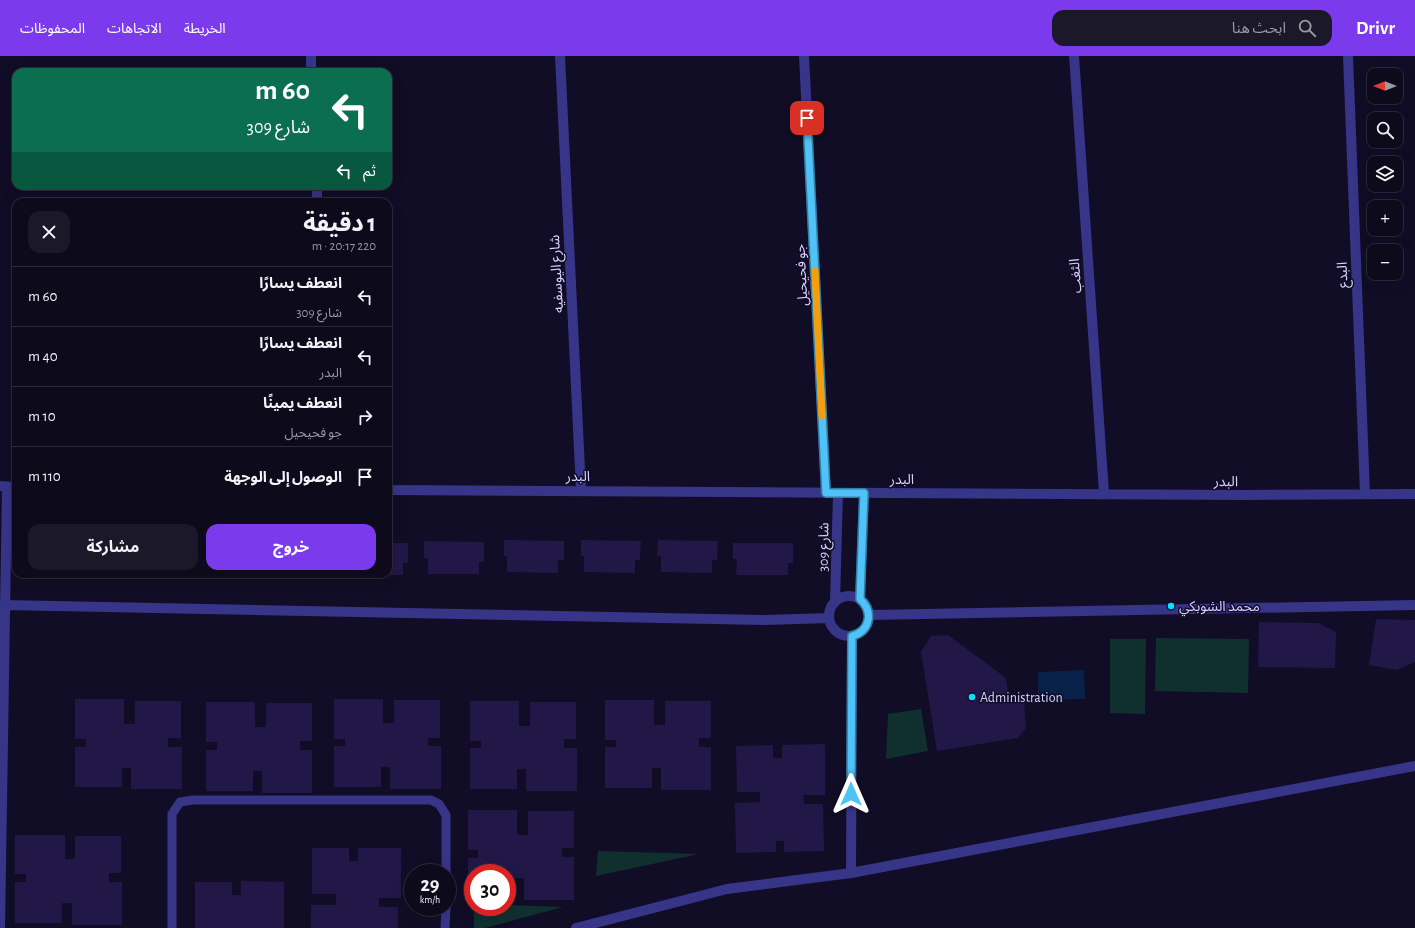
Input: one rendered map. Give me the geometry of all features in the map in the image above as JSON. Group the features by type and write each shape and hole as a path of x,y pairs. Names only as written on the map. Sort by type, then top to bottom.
{"street":[{"path":"311,56 312,68"},
{"name":"شارع اليوسفيه","path":"560,56 581,490"},
{"name":"جو فحيحيل","path":"804,56 826,493"},
{"name":"الثغب","path":"1074,56 1104,493"},
{"name":"البدع","path":"1348,56 1365,493"},
{"path":"0,928 4,604 8,487"},
{"name":"البدر","path":"392,490 1244,495 1365,493 1415,494"},
{"name":"شارع 309","path":"835,601 838,493"},
{"path":"860,599 864,493"},
{"path":"848,596 860,599 865,604 869,615 868,621 862,631 852,636 836,632 830,623 829,618 829,612 835,601 848,596"},
{"path":"4,604 757,619 829,618"},
{"path":"869,615 1415,604"},
{"path":"851,873 852,636"},
{"path":"576,928 727,889 851,873 1415,766"}],"lane":[{"path":"172,928 172,814 180,802 193,800 431,800 439,804 446,815 446,864"},
{"path":"446,916 446,928"}],"green space":[{"path":"1156,638 1249,639 1248,693 1155,691"},
{"path":"1110,639 1146,639 1145,714 1110,713"},
{"path":"921,709 928,751 886,759 888,714"},
{"path":"598,851 699,854 596,876"},
{"path":"516,905 563,907 485,928 474,928 474,916 516,916"}],"water":[{"path":"1084,670 1085,699 1038,700 1038,672"}],"building":[{"path":"504,540 564,541 564,560 558,560 558,573 507,572 507,556 504,556"},
{"path":"581,540 641,541 640,560 635,560 635,573 584,572 584,556 581,556"},
{"path":"658,540 718,541 717,560 712,560 712,573 661,572 661,556 657,556"},
{"path":"424,541 484,542 484,562 479,562 479,574 428,574 428,558 424,558"},
{"path":"392,543 408,543 408,563 403,563 403,575 392,575"},
{"path":"733,543 793,543 793,563 788,563 788,575 736,575 737,559 733,559"},
{"path":"1376,619 1415,620 1415,662 1396,670 1369,665"},
{"path":"1259,622 1318,623 1336,632 1335,668 1258,667"},
{"name":"Administration","path":"948,635 1006,678 1008,692 1024,702 1026,728 1018,738 937,751 921,652 931,636"},
{"path":"75,699 124,699 124,724 135,724 135,701 181,701 181,738 168,738 168,747 182,747 182,789 131,789 131,768 122,768 122,787 75,787 75,747 86,747 86,739 75,739"},
{"path":"334,699 383,699 383,723 394,723 394,700 440,700 440,738 428,738 428,746 441,746 441,789 390,789 390,767 381,767 381,787 334,787 334,746 345,746 345,739 334,739"},
{"path":"605,700 654,700 654,725 665,725 665,701 711,701 711,738 699,738 699,747 711,747 711,790 661,790 661,768 652,768 652,788 605,788 605,747 616,747 616,740 605,740"},
{"path":"470,701 519,701 519,726 530,726 530,702 576,702 576,739 564,739 564,748 577,748 577,791 526,791 526,769 517,769 517,789 470,789 470,748 481,748 481,741 470,741"},
{"path":"206,702 255,702 255,727 266,727 266,703 312,703 312,741 300,741 300,750 312,750 312,793 262,793 262,771 253,771 253,791 206,791 206,750 217,750 217,742 206,742"},
{"path":"825,744 825,795 803,795 804,804 823,804 824,851 784,852 784,841 776,841 776,852 736,853 735,803 760,802 760,792 737,792 736,746 773,745 773,758 782,758 782,745"},
{"path":"468,810 517,810 517,835 528,835 528,811 574,811 574,848 562,848 562,857 574,857 574,900 524,900 524,878 516,878 516,864 468,864 468,858 478,858 478,850 468,850"},
{"path":"15,835 65,835 65,859 75,859 75,836 121,836 121,873 109,873 109,882 122,882 122,925 72,925 72,903 62,903 62,923 15,923 15,882 26,882 26,874 15,874"},
{"path":"312,848 349,848 349,861 358,861 358,848 401,848 401,898 379,898 379,907 398,907 398,928 311,928 311,905 336,905 336,894 312,894"},
{"path":"241,881 284,882 284,928 195,928 195,882 232,882 232,895 241,895"}],"slow traffic":[{"path":"815,271 822,416"}],"place":[{"name":"محمد الشوبكي","path":"1171,606"},
{"name":"Administration","path":"972,697"}],"route":[{"path":"807,118 826,493 864,493 860,599 868,609 869,615 866,626 862,631 858,635 852,636 851,794"}]}
